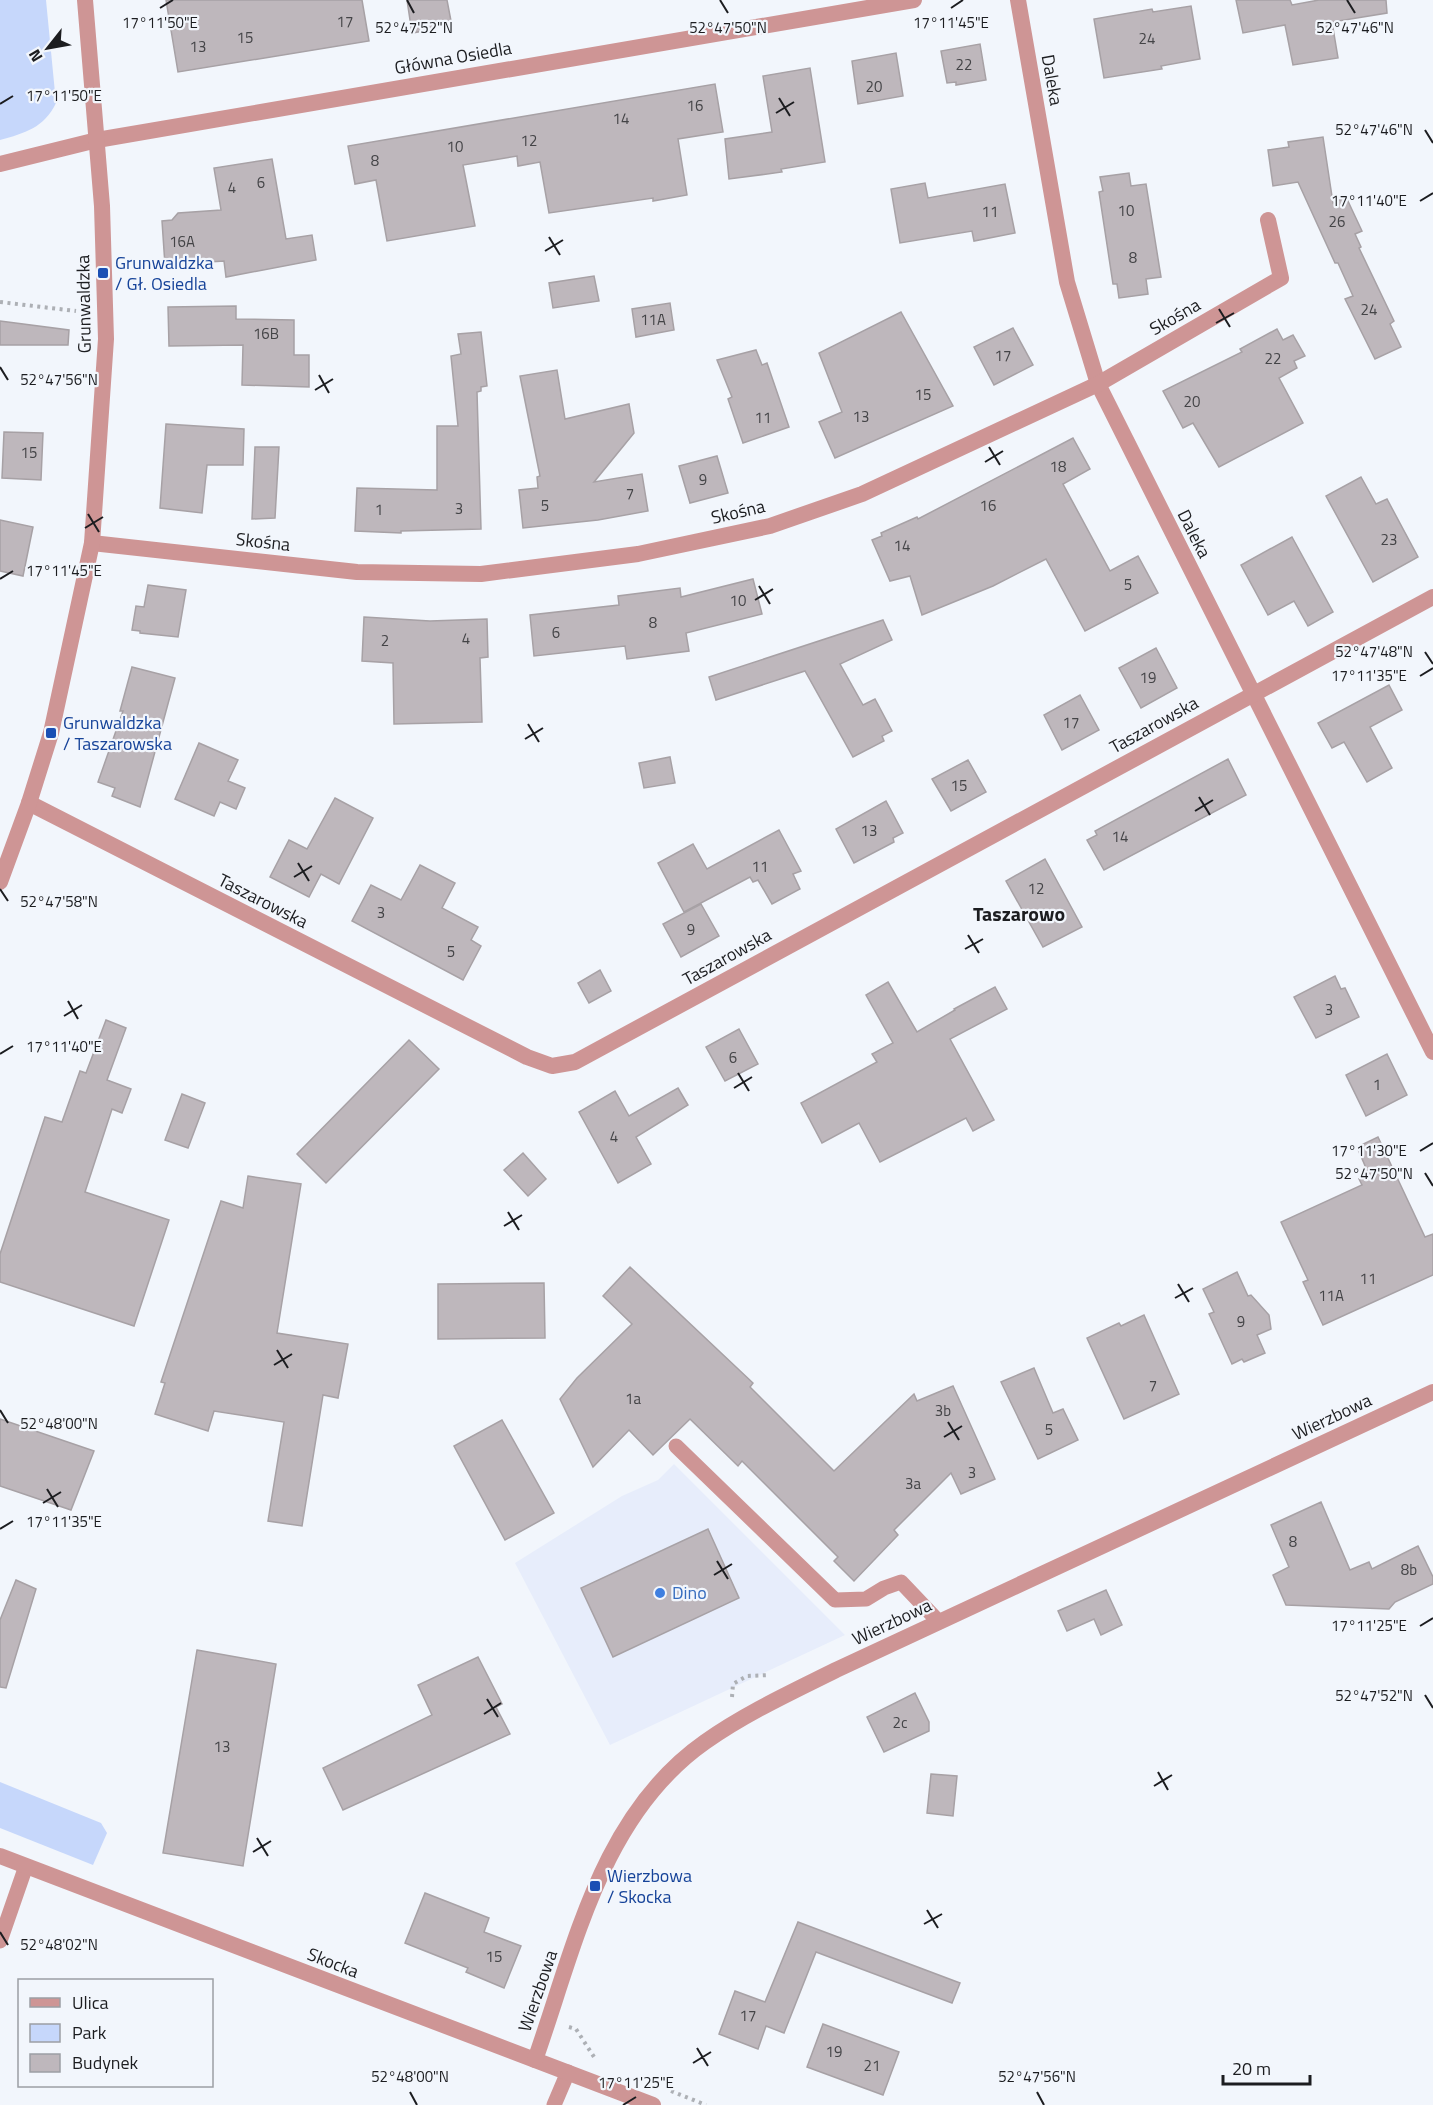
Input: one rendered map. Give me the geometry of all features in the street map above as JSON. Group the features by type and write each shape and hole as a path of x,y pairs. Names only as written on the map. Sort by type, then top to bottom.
{"street":[{"name":"Grunwaldzka","path":"0,882 29,803 51,733 92,543 106,339 102,206 85,0"},
{"name":"Główna Osiedla","path":"0,164 97,140 914,0"},
{"name":"Daleka","path":"1018,0 1067,282 1098,384 1433,1052"},
{"name":"Skośna","path":"92,543 357,572 481,574 638,554 770,526 862,494 1098,384 1281,278 1268,220"},
{"name":"Taszarowska","path":"29,803 526,1057 552,1066 575,1062 1433,597"},
{"name":"Wierzbowa","path":"535,2060 595,1886 623,1831 649,1794 704,1742 761,1706 1433,1392"},
{"name":"Skocka","path":"0,1856 653,2105"}],"lane":[{"path":"676,1446 835,1600 866,1599 884,1588 901,1582 939,1622"},
{"path":"0,1941 26,1866"},
{"path":"554,2105 568,2072"}],"path":[{"path":"0,302 75,311"}],"shaded area":[{"path":"674,1464 845,1635 610,1745 515,1563 622,1496 658,1480"}],"green space":[{"path":"0,0 46,0 56,103 40,124 26,132 0,140"},
{"path":"0,1782 101,1823 107,1833 93,1865 0,1828"}],"building":[{"path":"166,0 362,0 369,41 178,72"},
{"path":"407,0 447,0 451,21 434,24 434,29 412,33"},
{"path":"1236,0 1290,0 1292,5 1319,0 1386,0 1387,13 1332,22 1338,58 1293,65 1285,25 1243,33"},
{"path":"1191,6 1200,59 1161,66 1162,69 1104,78 1094,19 1152,9 1153,12"},
{"path":"980,44 986,80 956,85 956,82 947,83 941,51"},
{"path":"896,53 903,96 858,104 852,61"},
{"path":"810,68 825,162 781,169 782,172 729,179 725,139 772,132 763,76"},
{"path":"715,84 723,132 678,139 687,195 549,213 540,162 518,166 517,156 463,165 475,226 387,241 376,180 355,184 348,146"},
{"path":"1323,137 1333,203 1346,197 1362,231 1355,234 1361,247 1359,248 1394,321 1390,324 1401,347 1375,359 1345,299 1353,296 1338,263 1335,263 1298,182 1273,186 1268,150 1289,147 1288,142"},
{"path":"272,159 286,239 312,235 316,260 226,277 224,261 165,265 162,221 172,220 178,213 221,210 214,168"},
{"path":"1129,173 1131,186 1146,184 1161,277 1146,279 1148,294 1119,298 1117,284 1113,284 1099,192 1103,191 1100,177"},
{"path":"925,183 928,198 1005,184 1015,233 974,241 972,231 900,243 891,189"},
{"path":"594,276 599,301 553,308 549,283"},
{"path":"670,303 674,330 636,337 632,309"},
{"path":"236,306 236,319 294,320 294,355 309,355 309,387 242,385 243,345 169,346 168,307"},
{"path":"901,312 953,406 835,458 819,422 842,412 819,353"},
{"path":"0,321 69,330 68,345 0,345"},
{"path":"1013,328 1033,365 994,385 974,347"},
{"path":"1277,329 1283,340 1293,335 1305,356 1294,361 1297,368 1279,378 1303,423 1219,467 1193,423 1183,428 1163,391 1242,352 1240,349"},
{"path":"481,332 487,386 481,387 481,391 477,392 481,529 401,531 401,533 355,531 357,488 437,490 437,426 458,426 451,356 461,354 458,334"},
{"path":"756,350 762,365 767,363 789,427 743,443 728,399 732,397 717,360"},
{"path":"557,370 565,419 629,404 634,433 594,482 642,474 648,511 598,520 523,528 519,490 538,488 537,477 540,476 520,376"},
{"path":"166,424 244,429 243,465 207,465 202,513 160,508"},
{"path":"4,432 43,433 41,480 2,478"},
{"path":"1073,438 1090,469 1063,484 1110,571 1138,556 1158,593 1085,631 1046,559 993,586 922,615 910,576 890,581 872,540 882,536 881,533 917,517 918,519"},
{"path":"255,447 279,447 275,518 252,519"},
{"path":"717,456 728,493 690,503 679,466"},
{"path":"1361,477 1376,504 1387,499 1418,557 1373,582 1326,496"},
{"path":"0,520 33,527 23,576 0,571"},
{"path":"1292,537 1333,612 1308,626 1294,601 1268,615 1241,565"},
{"path":"753,579 762,614 686,633 689,651 627,659 625,646 534,656 530,615 619,605 618,596 680,588 681,597"},
{"path":"148,585 186,590 178,637 132,630 136,606 144,607"},
{"path":"364,617 430,621 487,619 488,657 480,658 482,722 394,724 393,663 362,661"},
{"path":"883,620 892,640 840,664 863,705 875,699 892,731 882,736 884,741 853,757 805,671 716,700 709,677"},
{"path":"1156,648 1177,688 1141,708 1119,668"},
{"path":"132,667 175,678 140,807 112,796 115,788 98,782 123,711 120,711"},
{"path":"1389,685 1402,710 1370,727 1392,768 1367,782 1344,742 1332,748 1318,723"},
{"path":"1080,695 1099,730 1062,750 1044,715"},
{"path":"199,743 238,760 228,781 245,788 236,809 220,802 214,816 175,799"},
{"path":"670,757 675,783 644,788 639,763"},
{"path":"1228,759 1246,795 1104,870 1087,840 1097,835 1095,831"},
{"path":"968,760 986,792 951,811 932,779"},
{"path":"335,798 373,818 339,884 321,874 309,897 270,877 289,840 307,849"},
{"path":"886,801 903,833 893,838 894,842 854,863 836,829"},
{"path":"779,830 801,871 793,874 800,889 772,904 758,880 753,882 750,877 684,912 658,863 693,844 707,869"},
{"path":"1045,859 1082,927 1043,947 1006,881"},
{"path":"420,865 455,883 442,908 478,927 471,940 481,946 463,980 352,921 371,885 401,900"},
{"path":"701,904 719,936 681,957 663,924"},
{"path":"600,970 611,991 589,1003 578,983"},
{"path":"1335,976 1341,989 1345,988 1359,1017 1316,1038 1294,997"},
{"path":"888,982 917,1032 995,987 1007,1009 950,1039 994,1120 973,1131 966,1118 880,1162 859,1123 822,1143 801,1103 877,1062 872,1054 893,1043 866,995"},
{"path":"106,1020 126,1028 107,1080 131,1089 122,1113 112,1109 85,1192 169,1220 134,1326 0,1282 0,1254 45,1117 62,1122 80,1071 86,1073"},
{"path":"739,1029 758,1064 725,1081 706,1047"},
{"path":"409,1040 439,1069 326,1183 297,1154"},
{"path":"1387,1054 1407,1095 1366,1116 1346,1075"},
{"path":"678,1088 688,1105 636,1137 651,1164 618,1183 579,1112 615,1091 629,1116"},
{"path":"182,1094 205,1103 188,1148 165,1140"},
{"path":"1378,1137 1425,1237 1433,1234 1433,1275 1323,1325 1303,1282 1308,1280 1281,1222 1362,1185 1359,1179 1369,1175 1357,1147"},
{"path":"523,1153 546,1179 528,1196 504,1170"},
{"path":"248,1176 301,1184 277,1333 348,1344 338,1398 323,1395 302,1526 268,1521 284,1422 214,1411 208,1431 155,1414 165,1383 161,1382 221,1201 243,1208"},
{"path":"630,1267 753,1383 750,1387 834,1471 914,1394 917,1401 953,1386 995,1479 961,1494 951,1473 894,1530 898,1535 854,1581 834,1561 838,1557 742,1461 738,1466 690,1419 653,1455 629,1430 593,1467 560,1399 577,1378 632,1324 603,1296"},
{"path":"1237,1272 1248,1296 1251,1295 1269,1315 1271,1329 1257,1335 1265,1353 1244,1362 1242,1359 1232,1364 1209,1314 1214,1312 1203,1289"},
{"path":"544,1283 545,1338 438,1339 438,1284"},
{"path":"1144,1315 1179,1394 1124,1419 1087,1338 1119,1323 1121,1326"},
{"path":"1034,1368 1053,1413 1063,1409 1078,1440 1038,1459 1001,1382"},
{"path":"0,1419 94,1451 71,1510 0,1486"},
{"path":"502,1420 554,1513 505,1540 454,1446"},
{"path":"1321,1502 1350,1570 1369,1562 1372,1569 1418,1546 1433,1577 1433,1584 1395,1602 1389,1609 1286,1605 1273,1575 1289,1567 1271,1525"},
{"name":"Dino","path":"708,1529 739,1598 613,1657 581,1588"},
{"path":"16,1580 36,1589 6,1688 0,1687 0,1620"},
{"path":"1106,1590 1122,1625 1101,1635 1094,1619 1067,1631 1058,1611"},
{"path":"197,1650 276,1664 243,1866 163,1853"},
{"path":"478,1657 502,1704 496,1707 510,1734 343,1810 323,1768 432,1715 418,1685"},
{"path":"915,1693 929,1722 929,1731 884,1752 867,1717"},
{"path":"931,1774 957,1776 953,1816 927,1813"},
{"path":"425,1893 489,1918 484,1932 521,1946 504,1988 466,1972 468,1968 405,1943"},
{"path":"798,1922 960,1983 952,2003 816,1952 784,2033 766,2026 758,2049 719,2034 735,1991 765,2002"},
{"path":"823,2024 899,2052 883,2095 807,2067"}],"place":[{"name":"Grunwaldzka / Gł. Osiedla","path":"103,273"},
{"name":"Grunwaldzka / Taszarowska","path":"51,733"},
{"name":"Dino","path":"660,1593"},
{"name":"Wierzbowa / Skocka","path":"595,1886"}],"district":[{"name":"Taszarowo","path":"1019,914"}]}
